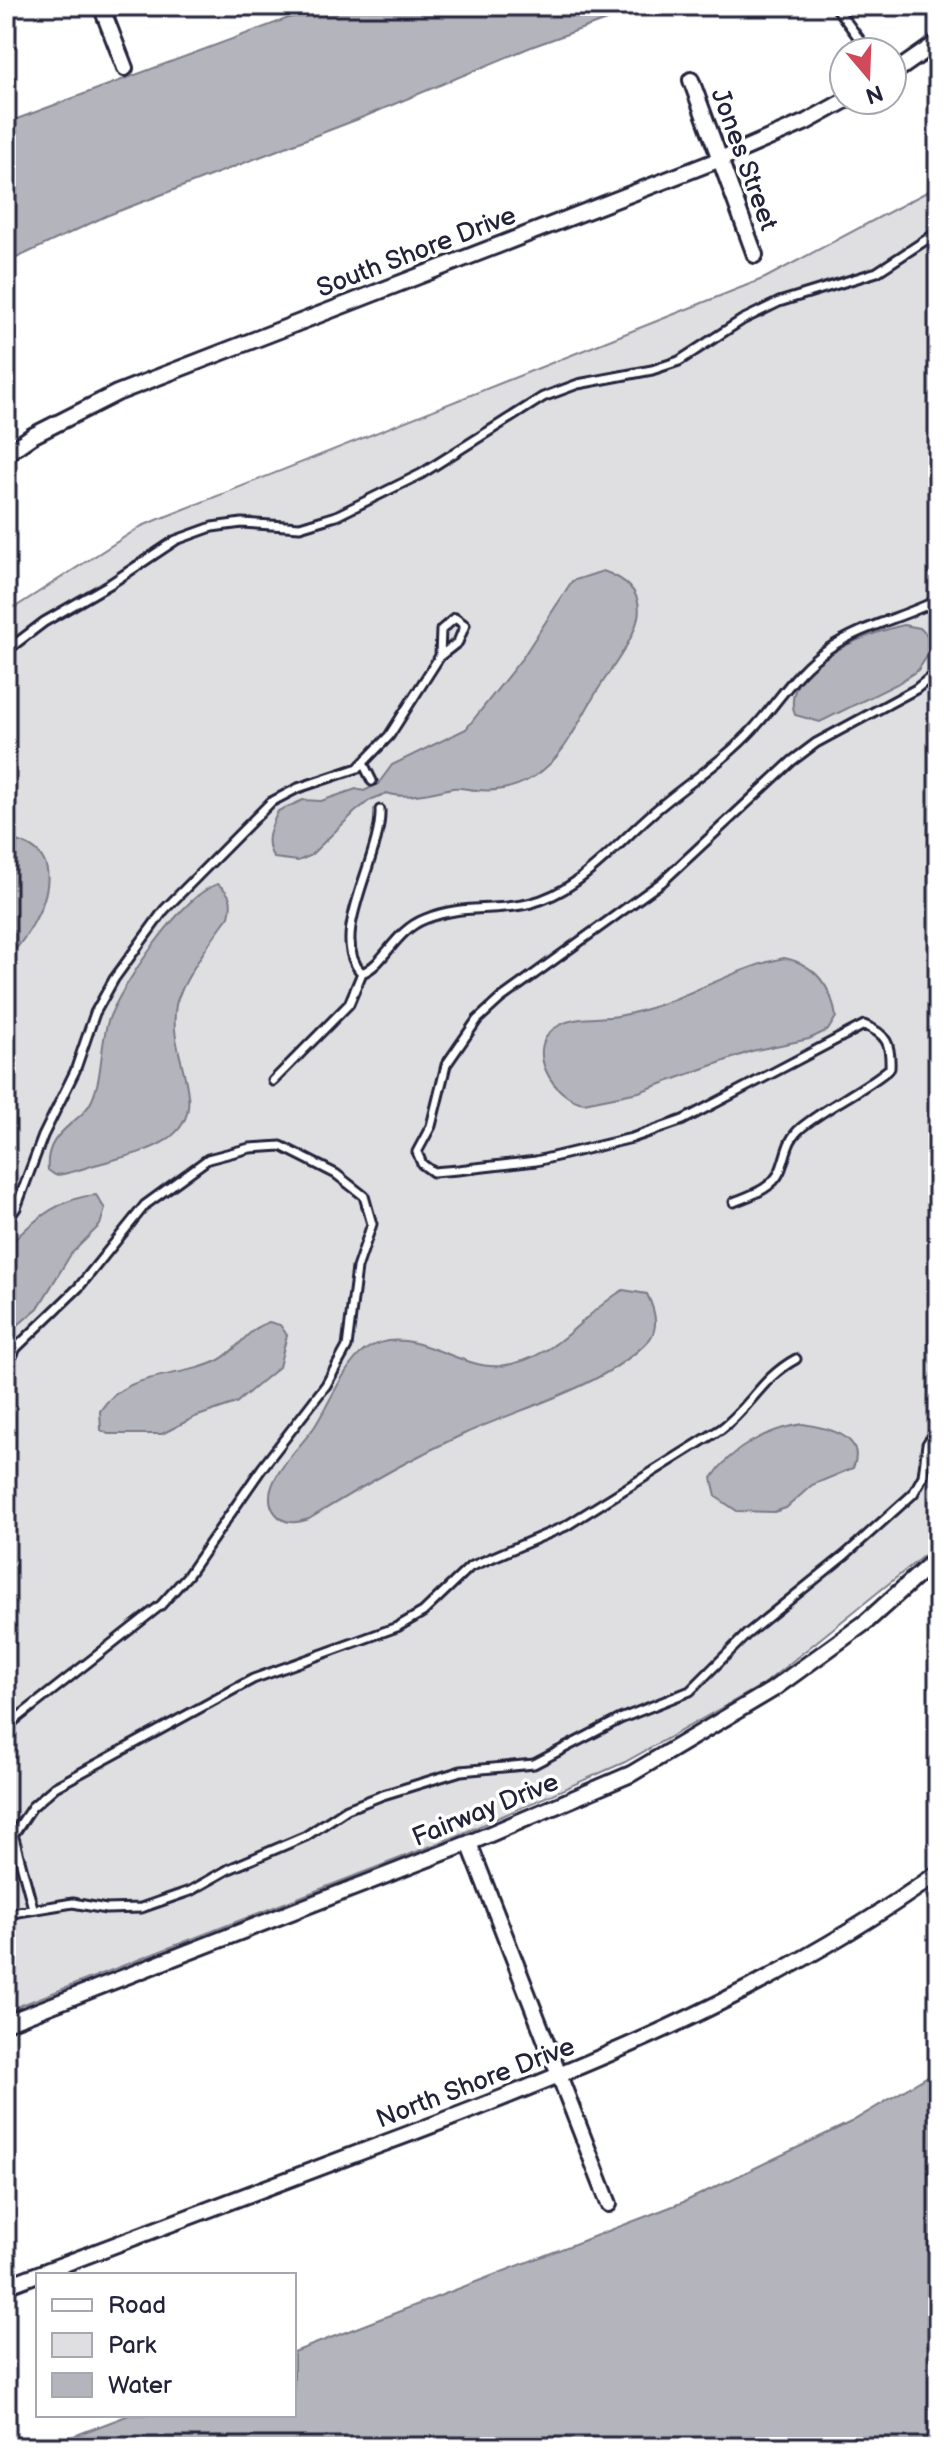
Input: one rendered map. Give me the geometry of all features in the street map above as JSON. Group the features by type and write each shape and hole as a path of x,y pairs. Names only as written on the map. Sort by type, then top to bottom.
{"street":[{"path":"101,6 125,68"},
{"path":"908,63 938,42"},
{"name":"Jones Street","path":"691,80 755,255"},
{"name":"South Shore Drive","path":"6,454 32,436 117,393 718,160 828,110"},
{"name":"Fairway Drive","path":"6,2023 469,1843 631,1774 772,1690 866,1622 938,1557"},
{"path":"469,1843 609,2204"},
{"name":"North Shore Drive","path":"41,2273 559,2078 769,1978 879,1915 938,1873"},
{"name":"North Shore Drive","path":"6,2286 36,2275"}],"lane":[{"path":"835,6 857,36"},
{"path":"6,651 44,622 110,584 176,540 212,527 242,523 300,527 336,516 421,474 543,397 578,384 652,370 679,361 742,320 779,302 877,272 938,232"},
{"path":"273,1081 349,1004 362,973 372,969 400,933 422,920 445,912 509,909 540,902 572,885 602,863 663,804 728,754 754,728 798,672 817,657 858,631 938,600"},
{"path":"6,1222 16,1208 43,1136 75,1071 95,1013 114,979 164,910 271,802 363,763 412,705 440,656 458,642 465,625 455,618 441,630 440,656"},
{"path":"734,1202 766,1188 779,1172 786,1147 800,1128 869,1086 890,1068 891,1047 880,1031 864,1025 683,1120 632,1138 536,1161 433,1172 422,1164 417,1152 431,1126 446,1065 477,1020 500,999 662,882 792,761 816,743 895,702 938,671"},
{"path":"363,763 372,781"},
{"path":"362,973 355,966 349,943 352,914 381,831 380,810"},
{"path":"6,1368 16,1348 79,1287 145,1205 208,1159 250,1148 281,1146 336,1174 364,1196 372,1224 357,1268 347,1347 326,1385 262,1468 188,1575 161,1605 33,1702 6,1727"},
{"path":"6,1846 32,1807 55,1787 156,1729 253,1679 397,1627 423,1612 470,1567 534,1542 610,1501 739,1416 762,1383 796,1359"},
{"path":"6,1914 73,1903 106,1909 141,1908 190,1891 306,1836 347,1809 461,1771 534,1764 620,1719 690,1691 747,1634 845,1555 913,1494 923,1476 927,1444 938,1427"},
{"path":"13,1834 33,1908"}],"green space":[{"path":"938,186 938,1544 764,1684 625,1762 457,1836 6,2011 6,613 142,526 765,278"}],"water":[{"path":"321,6 645,6 531,47 361,118 106,216 6,263 6,123"},
{"path":"603,571 624,581 635,594 639,609 636,624 620,657 572,736 546,767 522,783 500,789 453,788 411,796 387,793 370,800 355,812 310,856 298,861 274,858 269,840 278,811 303,800 321,801 356,789 364,791 378,784 392,765 466,729 523,657 572,581"},
{"path":"904,625 920,628 929,637 930,652 918,670 897,684 820,722 795,715 793,697 800,681 812,667 849,644"},
{"path":"12,840 32,848 44,861 48,876 39,913 6,960 6,842"},
{"path":"218,884 230,898 229,916 191,973 176,1005 176,1040 188,1095 182,1125 173,1135 146,1150 55,1175 48,1170 48,1156 58,1137 92,1100 108,1021 125,987 171,923 204,891"},
{"path":"784,958 813,971 826,987 836,1017 828,1030 809,1039 752,1051 639,1092 584,1103 562,1092 546,1070 542,1058 543,1046 548,1035 558,1026 579,1019 640,1011"},
{"path":"96,1195 105,1209 100,1225 71,1254 38,1308 19,1324 6,1328 6,1249 46,1213 70,1201"},
{"path":"623,1290 647,1294 655,1323 649,1340 610,1370 562,1394 444,1443 309,1519 291,1522 276,1514 270,1503 275,1480 315,1426 351,1365 365,1350 381,1342 398,1340 484,1365 520,1362 554,1345"},
{"path":"269,1322 280,1325 287,1335 279,1367 236,1403 195,1417 162,1434 108,1434 101,1430 100,1411 124,1388 219,1360 255,1329"},
{"path":"803,1424 833,1431 850,1441 856,1457 853,1468 812,1485 786,1508 774,1512 737,1511 716,1497 712,1478 730,1457 764,1435"},
{"path":"938,2070 938,2447 45,2447 124,2417 296,2417 296,2351 686,2201 851,2122"}]}
